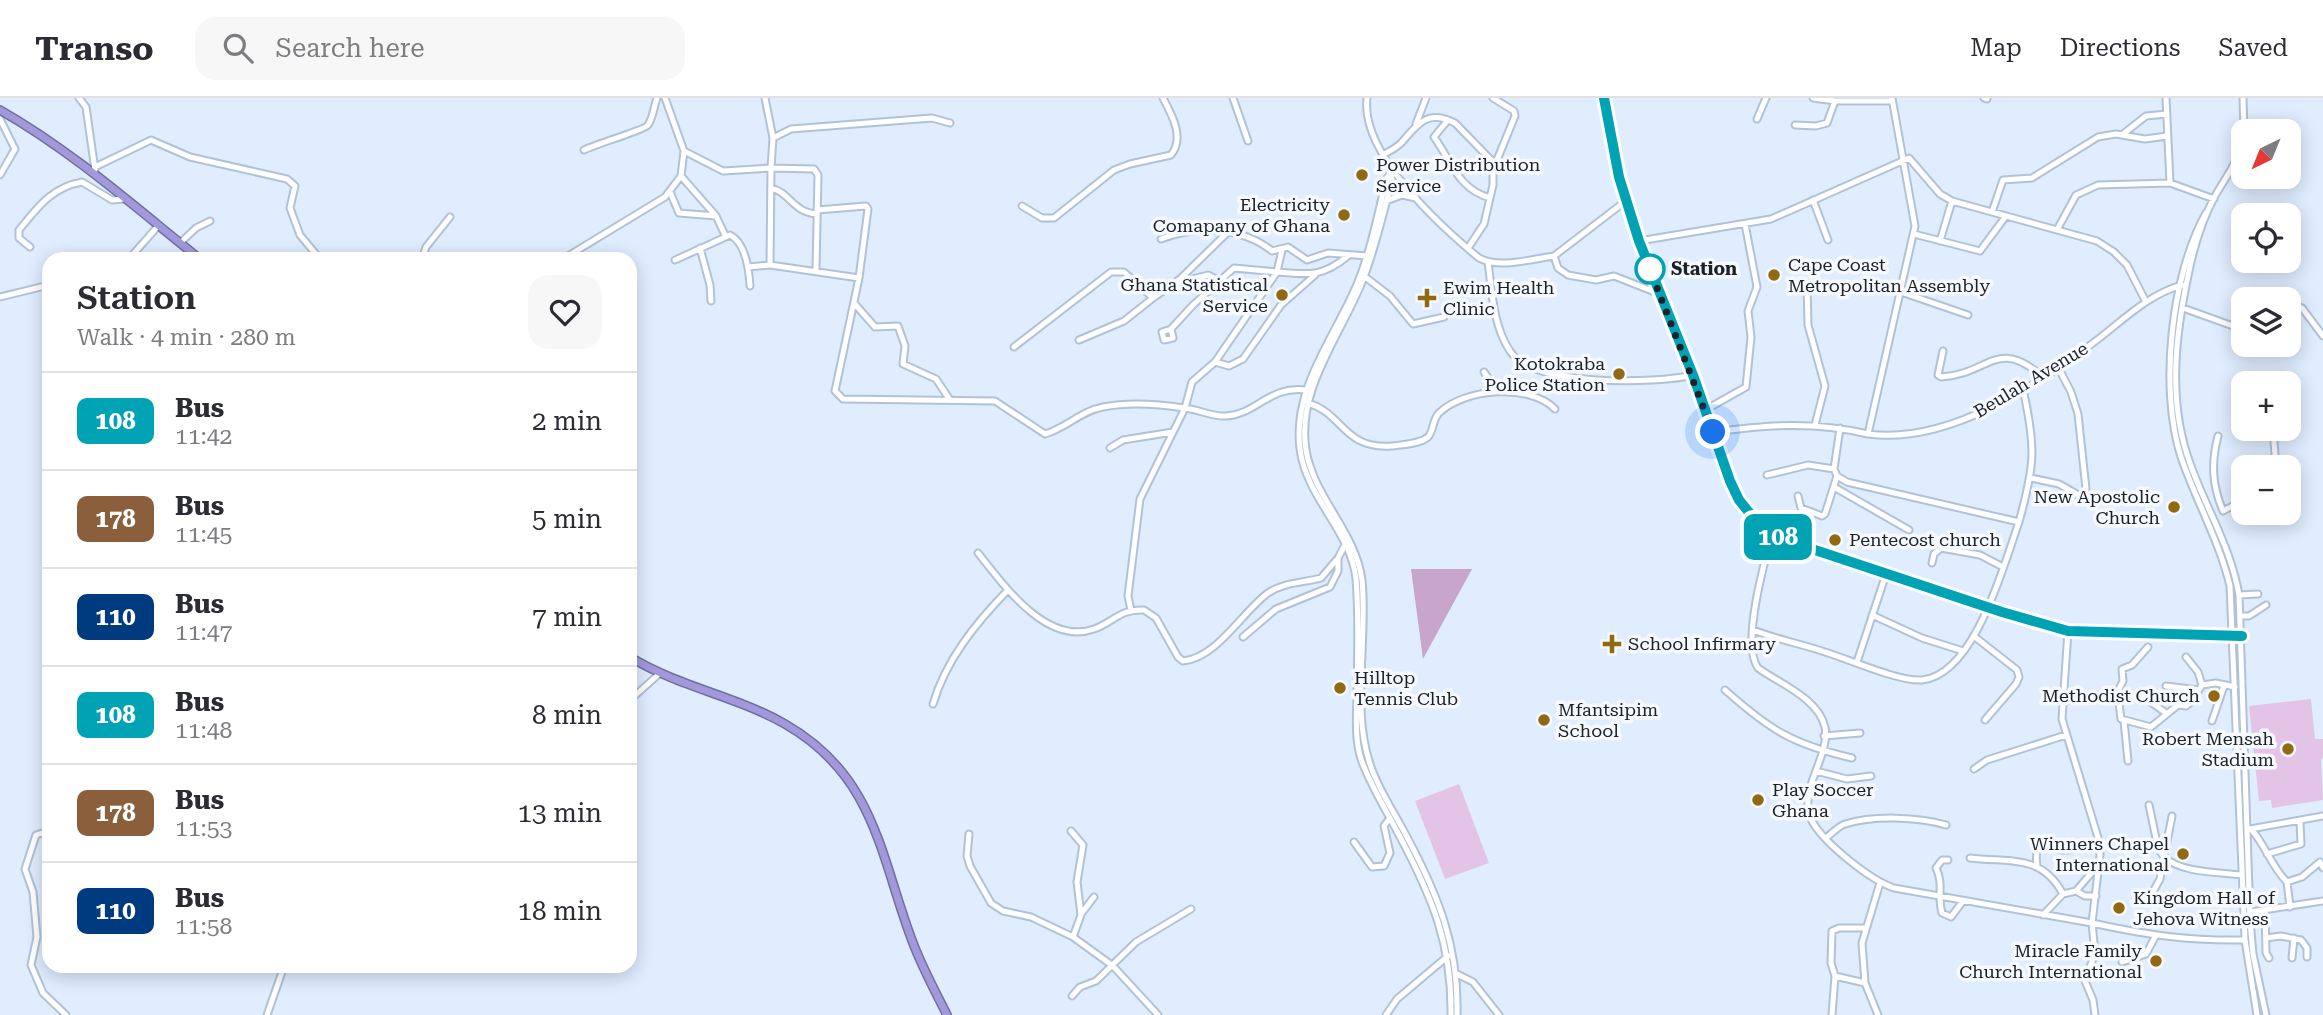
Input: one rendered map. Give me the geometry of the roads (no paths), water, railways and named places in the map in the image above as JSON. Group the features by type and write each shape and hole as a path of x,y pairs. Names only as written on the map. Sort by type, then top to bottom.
{"highway":[{"path":"0,110 97,177 191,252"},
{"path":"637,661 659,674 761,711 788,725 819,749 842,773 872,820 913,944 947,1015"}],"street":[{"path":"79,98 86,107 97,177"},
{"path":"584,150 644,129 649,124 657,98"},
{"path":"575,252 660,201 681,176 684,151 665,98"},
{"path":"765,98 773,138 771,265"},
{"path":"1021,206 1042,218 1054,218 1121,167 1171,155 1177,148 1178,140 1163,98"},
{"path":"1233,98 1248,141"},
{"path":"1367,98 1366,117 1391,171 1468,248 1488,262 1554,256 1627,200"},
{"path":"1383,155 1398,146 1416,124 1426,98"},
{"path":"1468,248 1484,224 1490,198 1493,162 1497,160 1515,116 1514,111 1493,98"},
{"path":"1604,98 1619,177 1639,241 1693,375 1739,500 1755,521 1772,534 1988,608 2068,631 2242,636"},
{"path":"1756,118 1766,98"},
{"path":"1812,98 1835,101 1892,99 1915,217 1914,234 1868,434"},
{"path":"2166,98 2170,183"},
{"path":"2243,98 2244,119"},
{"path":"1795,124 1816,126 1828,123 1835,101"},
{"path":"2123,134 2146,116 2167,114"},
{"path":"773,138 791,129 932,118 950,122"},
{"path":"0,119 15,149 0,175"},
{"path":"1416,124 1433,119 1455,123 1493,162"},
{"path":"1448,120 1434,137 1462,183 1474,194 1490,198"},
{"path":"1992,212 2003,180 2032,178 2089,141 2123,134 2145,139 2167,136"},
{"path":"95,167 151,140 190,157 287,179 295,187 289,203 300,235 314,252"},
{"path":"684,151 723,171 814,169 817,172 816,270"},
{"path":"1639,241 1771,219 1903,159 1912,160 1940,194 1952,201 2090,238 2114,252 2131,271 2146,302"},
{"path":"1391,171 1392,181 1363,275 1308,403 1305,436 1311,470 1324,500 1357,558 1362,579 1362,724 1366,750 1373,771 1432,888 1447,934 1457,974 1451,1015"},
{"path":"1369,256 1386,180 1391,171"},
{"path":"2231,171 2193,238 2171,362 2172,419 2185,468 2221,552 2230,586 2241,875 2266,1015"},
{"path":"681,176 716,216 725,235"},
{"path":"30,247 19,238 19,230 47,197 64,186 82,182 112,200 124,199"},
{"path":"2058,228 2076,195 2086,189 2118,184 2170,183 2213,201"},
{"path":"771,188 779,191 802,213 866,206 869,212 859,278 835,391 849,400 995,401 1045,434 1078,416 1104,407 1122,405 1185,408 1227,416 1291,388 1306,390"},
{"path":"670,192 679,213 716,216"},
{"path":"1386,201 1402,195 1418,199"},
{"path":"1813,200 1828,240"},
{"path":"1940,241 1952,201"},
{"path":"1914,234 1980,251 2006,216"},
{"path":"424,252 450,217"},
{"path":"180,243 196,228 210,221"},
{"path":"1705,411 1746,387 1748,378 1751,337 1748,311 1757,287 1745,224"},
{"path":"135,252 158,226"},
{"path":"1161,239 1181,232 1199,230 1252,239 1272,251 1288,247 1307,260 1328,253 1369,256"},
{"path":"1079,340 1124,321 1175,284 1227,233"},
{"path":"676,260 725,235 736,237 748,267 750,286"},
{"path":"700,248 711,300"},
{"path":"1131,610 1128,596 1140,499 1185,408 1192,382 1216,362 1277,272 1282,250"},
{"path":"1171,329 1238,267 1315,275 1331,270 1349,256"},
{"path":"1554,256 1558,268 1568,275 1596,280 1614,276 1660,294"},
{"path":"1488,262 1498,323 1503,337 1510,352 1527,367 1592,380 1630,382 1661,381 1693,375"},
{"path":"748,267 771,265 859,278"},
{"path":"1014,347 1111,272 1124,272 1153,298"},
{"path":"1175,284 1202,275 1220,281"},
{"path":"1216,362 1229,366 1242,359 1281,305 1315,275"},
{"path":"1363,275 1395,301 1413,324 1444,317"},
{"path":"1363,275 1306,390 1299,419 1302,461 1316,496 1347,541 1356,579 1359,751 1447,934 1457,1015"},
{"path":"1807,284 1808,325 1825,386 1815,425"},
{"path":"2183,285 2183,308 2175,368 2177,407 2191,465 2214,515 2235,573 2242,616 2246,813 2249,829 2248,916 2245,940 2257,1015"},
{"name":"Beulah Avenue","path":"1713,432 1758,426 1815,425 1868,434 1903,435 1942,427 1986,409 2022,389 2058,367 2146,302 2183,285"},
{"path":"0,297 42,287"},
{"path":"1901,292 1968,315"},
{"path":"853,303 875,327 898,326 905,346 903,364 936,379 950,400"},
{"path":"2183,308 2231,325"},
{"path":"2301,308 2323,336"},
{"path":"1943,351 1938,375 1941,377 1967,374 2007,356 2023,361 2042,376"},
{"path":"2058,367 2071,392 2078,414 2084,500"},
{"path":"1484,372 1497,390"},
{"path":"1753,630 1924,680 1942,672 1975,637 2019,522 2031,478 2033,440 2022,389"},
{"path":"1308,403 1317,406 1357,441 1369,446 1390,446 1425,439 1430,435 1435,418 1440,412 1460,400 1497,390 1546,402 1555,409"},
{"path":"1798,496 1801,508 1822,516 1825,514 1837,477 1834,469 1840,428"},
{"path":"1110,448 1123,440 1173,432"},
{"path":"2218,436 2213,461 2213,481 2223,510"},
{"path":"1768,475 1808,465 1834,469"},
{"path":"1837,477 1908,498 2019,522"},
{"path":"2031,478 2059,484 2084,500 2112,500"},
{"path":"1834,487 1909,530"},
{"path":"2214,515 2231,506"},
{"path":"1772,534 1753,630 1754,662 1758,668 1811,703 1825,729 1807,808 1812,821 1852,862 1880,883 1938,897 2092,923 2155,937 2245,940"},
{"path":"978,553 1007,591 1056,628 1070,632 1097,628 1131,610 1144,610 1152,614 1183,661 1190,660 1233,629 1267,594 1287,585 1321,578 1339,558 1347,541"},
{"path":"1932,563 1936,551 1941,548 1980,555 2003,567"},
{"path":"1243,637 1276,609 1330,587 1338,571 1339,558"},
{"path":"1857,662 1886,574"},
{"path":"933,704 940,679 952,659 1007,591"},
{"path":"2239,595 2258,594"},
{"path":"2242,616 2249,616 2266,605"},
{"path":"1872,615 1922,638 1963,651"},
{"path":"2068,631 2062,719 2099,841 2092,923 2095,953 2085,981 2093,1000 2095,1015"},
{"path":"2218,636 2233,648"},
{"path":"1975,637 2017,670 2019,677 1985,720"},
{"path":"2148,647 2132,665 2122,669 2123,681 2117,698 2119,716 2124,721 2151,727 2178,705 2188,704 2201,688"},
{"path":"2186,657 2198,673 2201,688"},
{"path":"637,694 659,674"},
{"path":"2166,686 2201,688 2216,683 2235,687"},
{"path":"2211,721 2224,686"},
{"path":"1724,690 1775,732 1822,751 1852,758"},
{"path":"2062,701 2099,695 2117,698 2143,696 2166,713"},
{"path":"2236,699 2245,699"},
{"path":"2124,721 2128,761"},
{"path":"1825,736 1860,733"},
{"path":"1974,769 1987,760 2066,735"},
{"path":"1816,771 1847,779 1871,776"},
{"path":"2149,805 2158,848 2164,856 2175,864 2241,875"},
{"path":"2238,814 2246,813"},
{"path":"2150,897 2160,879 2172,816"},
{"path":"2249,829 2323,816"},
{"path":"1354,842 1372,867 1384,866 1390,853 1384,826 1390,818"},
{"path":"1827,837 1843,825 1862,821 1916,819 1946,825"},
{"path":"2267,854 2301,844 2300,822"},
{"path":"2249,829 2287,883 2290,907"},
{"path":"1071,831 1083,845 1077,882 1081,915"},
{"path":"42,833 36,835 25,869 33,892 37,937 31,965 43,993 66,1015"},
{"path":"969,834 967,856 991,903 1003,911 1031,917 1073,937 1113,966 1158,1015"},
{"path":"2037,866 2036,856 2045,845 2069,850 2099,841"},
{"path":"2130,844 2158,848"},
{"path":"1970,858 2018,860 2037,866 2058,883 2063,894"},
{"path":"1948,860 1942,860 1936,868 1942,881 1938,897 1945,916 1954,914 1963,901"},
{"path":"2287,883 2302,877 2320,862 2323,869"},
{"path":"2043,915 2063,894 2076,891 2099,863"},
{"path":"1878,1015 1865,983 1862,943 1864,928 1880,883"},
{"path":"2076,891 2085,896 2096,896"},
{"path":"1073,937 1081,915 1094,897"},
{"path":"2248,916 2265,910 2323,901"},
{"path":"1072,996 1080,987 1094,982 1113,966 1136,942 1191,909"},
{"path":"2265,910 2269,958"},
{"path":"1832,1015 1835,976 1830,938 1832,931 1839,928 1864,928"},
{"path":"2122,962 2146,954 2155,937"},
{"path":"2266,938 2294,938 2305,943 2307,957"},
{"path":"2292,958 2294,938"},
{"path":"1385,1015 1397,999 1448,956"},
{"path":"267,1015 282,973"},
{"path":"1457,974 1471,981 1499,1015"},
{"path":"1835,976 1865,983"},
{"path":"1454,986 1471,981"}],"place":[{"name":"Power Distribution Service","path":"1362,175"},
{"name":"Electricity Comapany of Ghana","path":"1344,215"},
{"name":"Station","path":"1650,269"},
{"name":"Cape Coast Metropolitan Assembly","path":"1774,275"},
{"name":"Ghana Statistical Service","path":"1282,295"},
{"name":"Ewim Health Clinic","path":"1427,298"},
{"name":"Kotokraba Police Station","path":"1619,374"},
{"name":"New Apostolic Church","path":"2174,507"},
{"name":"Pentecost church","path":"1835,540"},
{"name":"School Infirmary","path":"1612,644"},
{"name":"Hilltop Tennis Club","path":"1340,688"},
{"name":"Methodist Church","path":"2214,696"},
{"name":"Mfantsipim School","path":"1544,720"},
{"name":"Robert Mensah Stadium","path":"2288,749"},
{"name":"Play Soccer Ghana","path":"1758,800"},
{"name":"Winners Chapel International","path":"2183,854"},
{"name":"Kingdom Hall of Jehova Witness","path":"2119,908"},
{"name":"Miracle Family Church International","path":"2156,961"}]}
